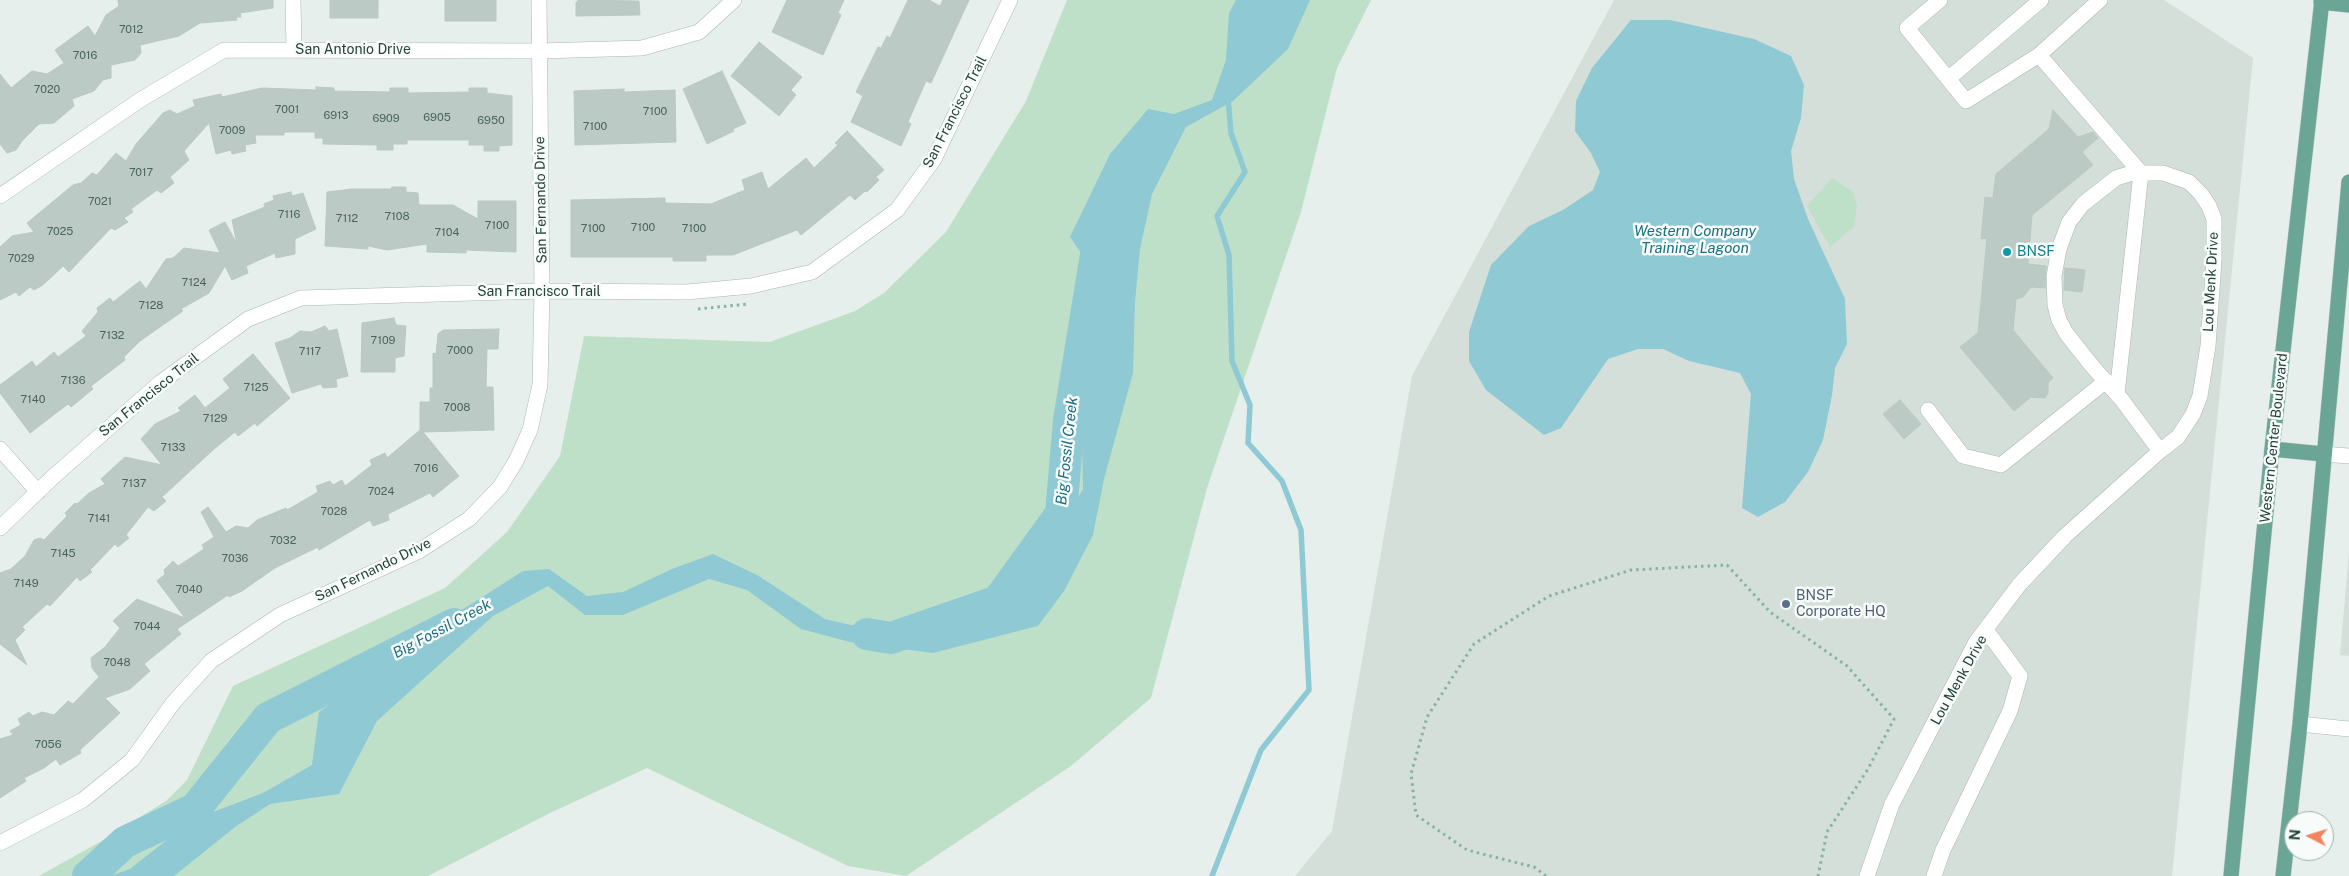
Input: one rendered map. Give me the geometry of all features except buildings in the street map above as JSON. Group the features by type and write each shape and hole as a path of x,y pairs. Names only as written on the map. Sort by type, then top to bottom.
{"main road":[{"path":"2322,1 2349,5"},
{"name":"Western Center Boulevard","path":"2231,876 2272,449 2322,1"},
{"path":"2283,876 2300,724 2349,182"},
{"path":"2272,449 2323,454"}],"street":[{"path":"294,0 294,49"},
{"name":"San Fernando Drive","path":"0,842 83,800 132,760 173,703 211,661 280,615 419,551 469,520 500,487 516,461 530,430 540,385 542,291 539,0"},
{"name":"San Antonio Drive","path":"0,196 140,100 224,50 540,51 642,48 699,32 734,0"},
{"name":"San Francisco Trail","path":"0,528 162,382 248,318 301,298 542,291 687,292 752,286 812,272 884,220 902,203 934,159 1010,0"},
{"path":"1940,0 1907,28 1966,101 2039,54 2100,0"},
{"path":"1948,79 2042,0"},
{"path":"2039,54 2141,173 2117,394"},
{"name":"Lou Menk Drive","path":"1867,876 1892,804 1976,642 2019,585 2065,536 2178,437 2193,414 2200,396 2209,327 2214,260 2214,219 2209,206 2201,194 2188,182 2163,173 2141,173 2116,178 2083,204 2068,222 2059,250 2054,276 2059,320 2066,333 2117,394 2160,451"},
{"path":"1928,410 1963,456 2001,465 2106,381"},
{"path":"0,449 38,492"},
{"path":"2323,454 2349,456"},
{"path":"1934,876 1943,850 2010,711 2020,676 1986,630"},
{"path":"2300,724 2349,729"}],"path":[{"path":"1546,876 1534,867 1467,850 1416,815 1411,774 1427,717 1474,644 1550,596 1631,570 1727,565 1770,612 1847,666 1894,720 1868,770 1827,832 1818,876"}],"shaded area":[{"name":"BNSF Corporate HQ","path":"1614,0 2164,0 2253,58 2172,876 1295,876 1332,831 1412,376"},
{"path":"2349,551 2349,656 2340,655"}],"green space":[{"path":"1067,0 1371,0 1337,68 1301,212 1207,488 1151,698 1071,766 906,876 848,866 647,768 548,814 428,876 39,876 105,839 166,801 187,780 233,686 445,588 507,532 560,456 584,336 770,342 855,311 884,293 946,232 1026,101"},
{"path":"1832,178 1853,192 1857,206 1854,227 1830,247 1807,206"}],"water":[{"path":"1236,0 1310,0 1288,49 1233,101 1186,127 1152,194 1140,249 1135,302 1133,373 1104,479 1093,535 1064,591 1038,626 933,653 850,642 801,629 747,590 709,579 623,615 585,615 548,586 493,616 377,721 339,794 270,804 235,827 174,876 110,876 130,869 192,820 263,793 312,765 319,712 454,615 523,571 549,569 587,596 623,592 672,569 713,554 757,575 825,619 868,629 942,633 1004,603 1047,553 1083,489 1081,381 1090,352 1088,263 1070,237 1110,154 1148,109 1174,114 1212,100 1226,60 1229,13"},
{"name":"Western Company Training Lagoon","path":"1631,20 1670,20 1754,39 1791,56 1804,85 1801,118 1791,151 1794,179 1808,219 1845,299 1847,344 1835,368 1823,440 1808,472 1785,502 1758,517 1742,508 1751,394 1740,373 1689,361 1663,349 1638,349 1608,359 1561,428 1544,435 1486,390 1469,361 1469,332 1491,265 1529,226 1563,210 1593,190 1600,172 1591,153 1575,131 1576,101 1592,68"}],"waterway":[{"path":"1212,876 1261,750 1309,690 1301,530 1282,481 1248,443 1250,405 1232,361 1229,255 1217,216 1245,172 1231,133 1228,98"},
{"name":"Big Fossil Creek","path":"867,634 891,638 998,601 1061,514 1069,420 1096,255"},
{"name":"Big Fossil Creek","path":"88,876 125,842 195,809 268,718 454,624"}],"place":[{"name":"BNSF","path":"2007,252"},
{"name":"BNSF Corporate HQ","path":"1786,604"}]}
